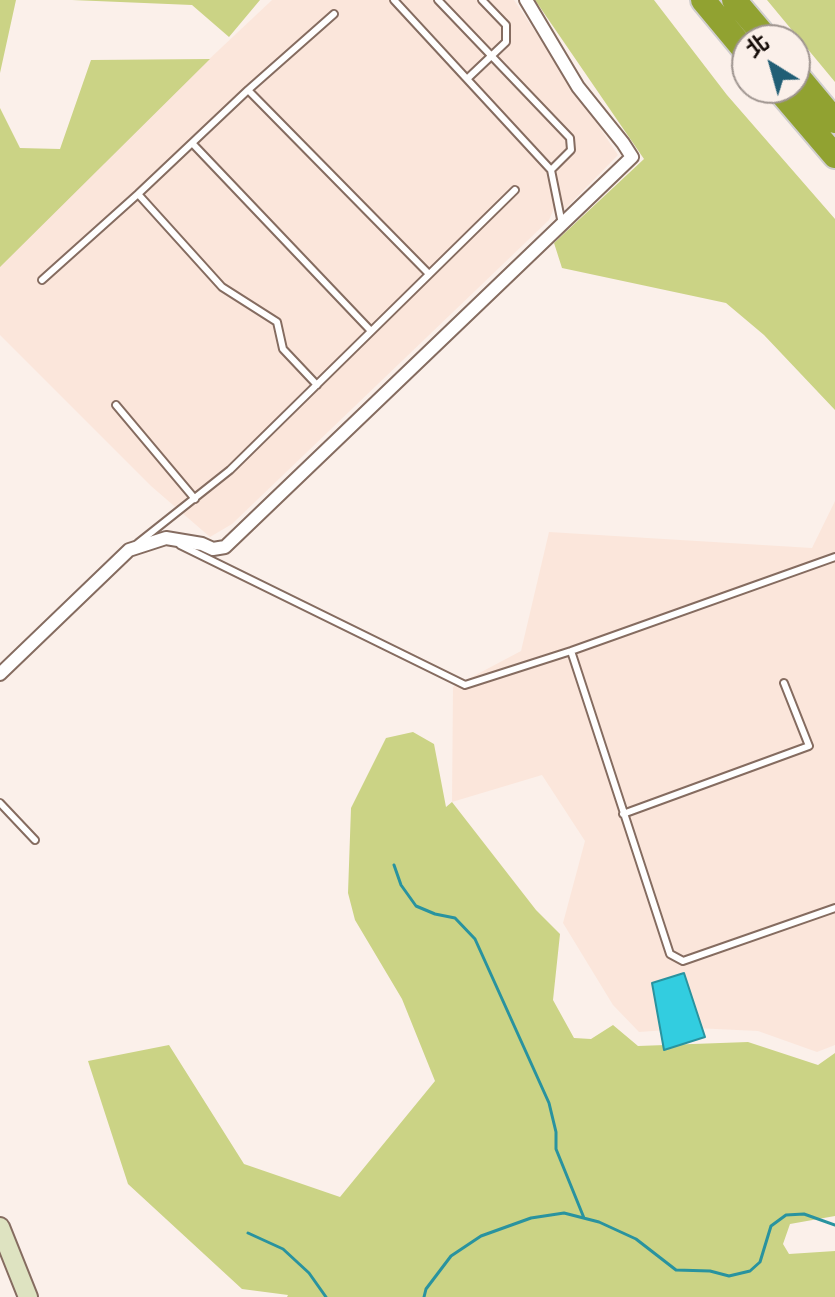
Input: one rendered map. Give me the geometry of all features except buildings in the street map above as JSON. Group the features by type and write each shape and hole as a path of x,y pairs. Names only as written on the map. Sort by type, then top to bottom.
{"highway":[{"path":"703,0 731,34"},
{"path":"734,0 754,24"},
{"path":"811,92 835,121"},
{"path":"791,104 835,156"}],"street":[{"path":"0,674 129,550 166,538 213,549 225,547 632,157 578,87 526,0"},
{"path":"0,1227 28,1297"}],"lane":[{"path":"394,0 551,170 562,224"},
{"path":"438,0 570,138 571,150 551,170"},
{"path":"467,79 506,42 506,25 482,0"},
{"path":"42,280 334,14"},
{"path":"248,90 429,274"},
{"path":"192,143 371,331"},
{"path":"129,550 230,470 515,190"},
{"path":"138,194 222,287 277,322 283,349 317,385"},
{"path":"116,405 195,499"},
{"path":"166,538 465,685 571,651 835,557"},
{"path":"571,651 670,954 683,961 835,908"},
{"path":"623,814 809,746 784,683"},
{"path":"0,803 35,840"}],"shaded area":[{"path":"272,0 514,0 618,155 565,209 557,202 549,220 232,524 210,537 151,486 0,335 0,256"},
{"path":"835,501 835,1045 817,1052 758,1031 695,1028 639,1032 613,1005 563,923 585,841 542,775 452,802 453,687 521,651 549,532 812,548"}],"green space":[{"path":"0,0 16,0 0,73"},
{"path":"72,0 260,0 229,37 192,5"},
{"path":"535,0 654,0 731,100 731,104 735,104 835,219 835,410 764,335 726,303 562,268 554,243 644,159"},
{"path":"767,0 835,0 835,82 811,53 811,24 787,24"},
{"path":"210,59 0,267 0,108 20,148 60,149 91,60"},
{"path":"413,732 434,744 446,807 452,802 536,910 560,934 553,1000 574,1038 591,1039 613,1025 638,1046 748,1042 818,1065 835,1053 835,1216 790,1224 783,1244 789,1254 835,1251 835,1297 287,1297 242,1289 128,1184 88,1061 169,1045 244,1164 340,1197 435,1081 402,999 355,920 348,893 351,808 386,738"}],"water":[{"path":"684,973 705,1037 664,1050 652,983"}],"waterway":[{"path":"394,865 401,885 416,906 455,918 475,939 549,1103 556,1132 556,1149 584,1218"},
{"path":"424,1297 426,1289 451,1256 481,1236 531,1218 564,1213 599,1222 636,1239 676,1270 710,1271 729,1276 750,1271 760,1262 771,1226 786,1215 804,1214 835,1225"},
{"path":"248,1233 283,1249 309,1273 326,1297"}]}
